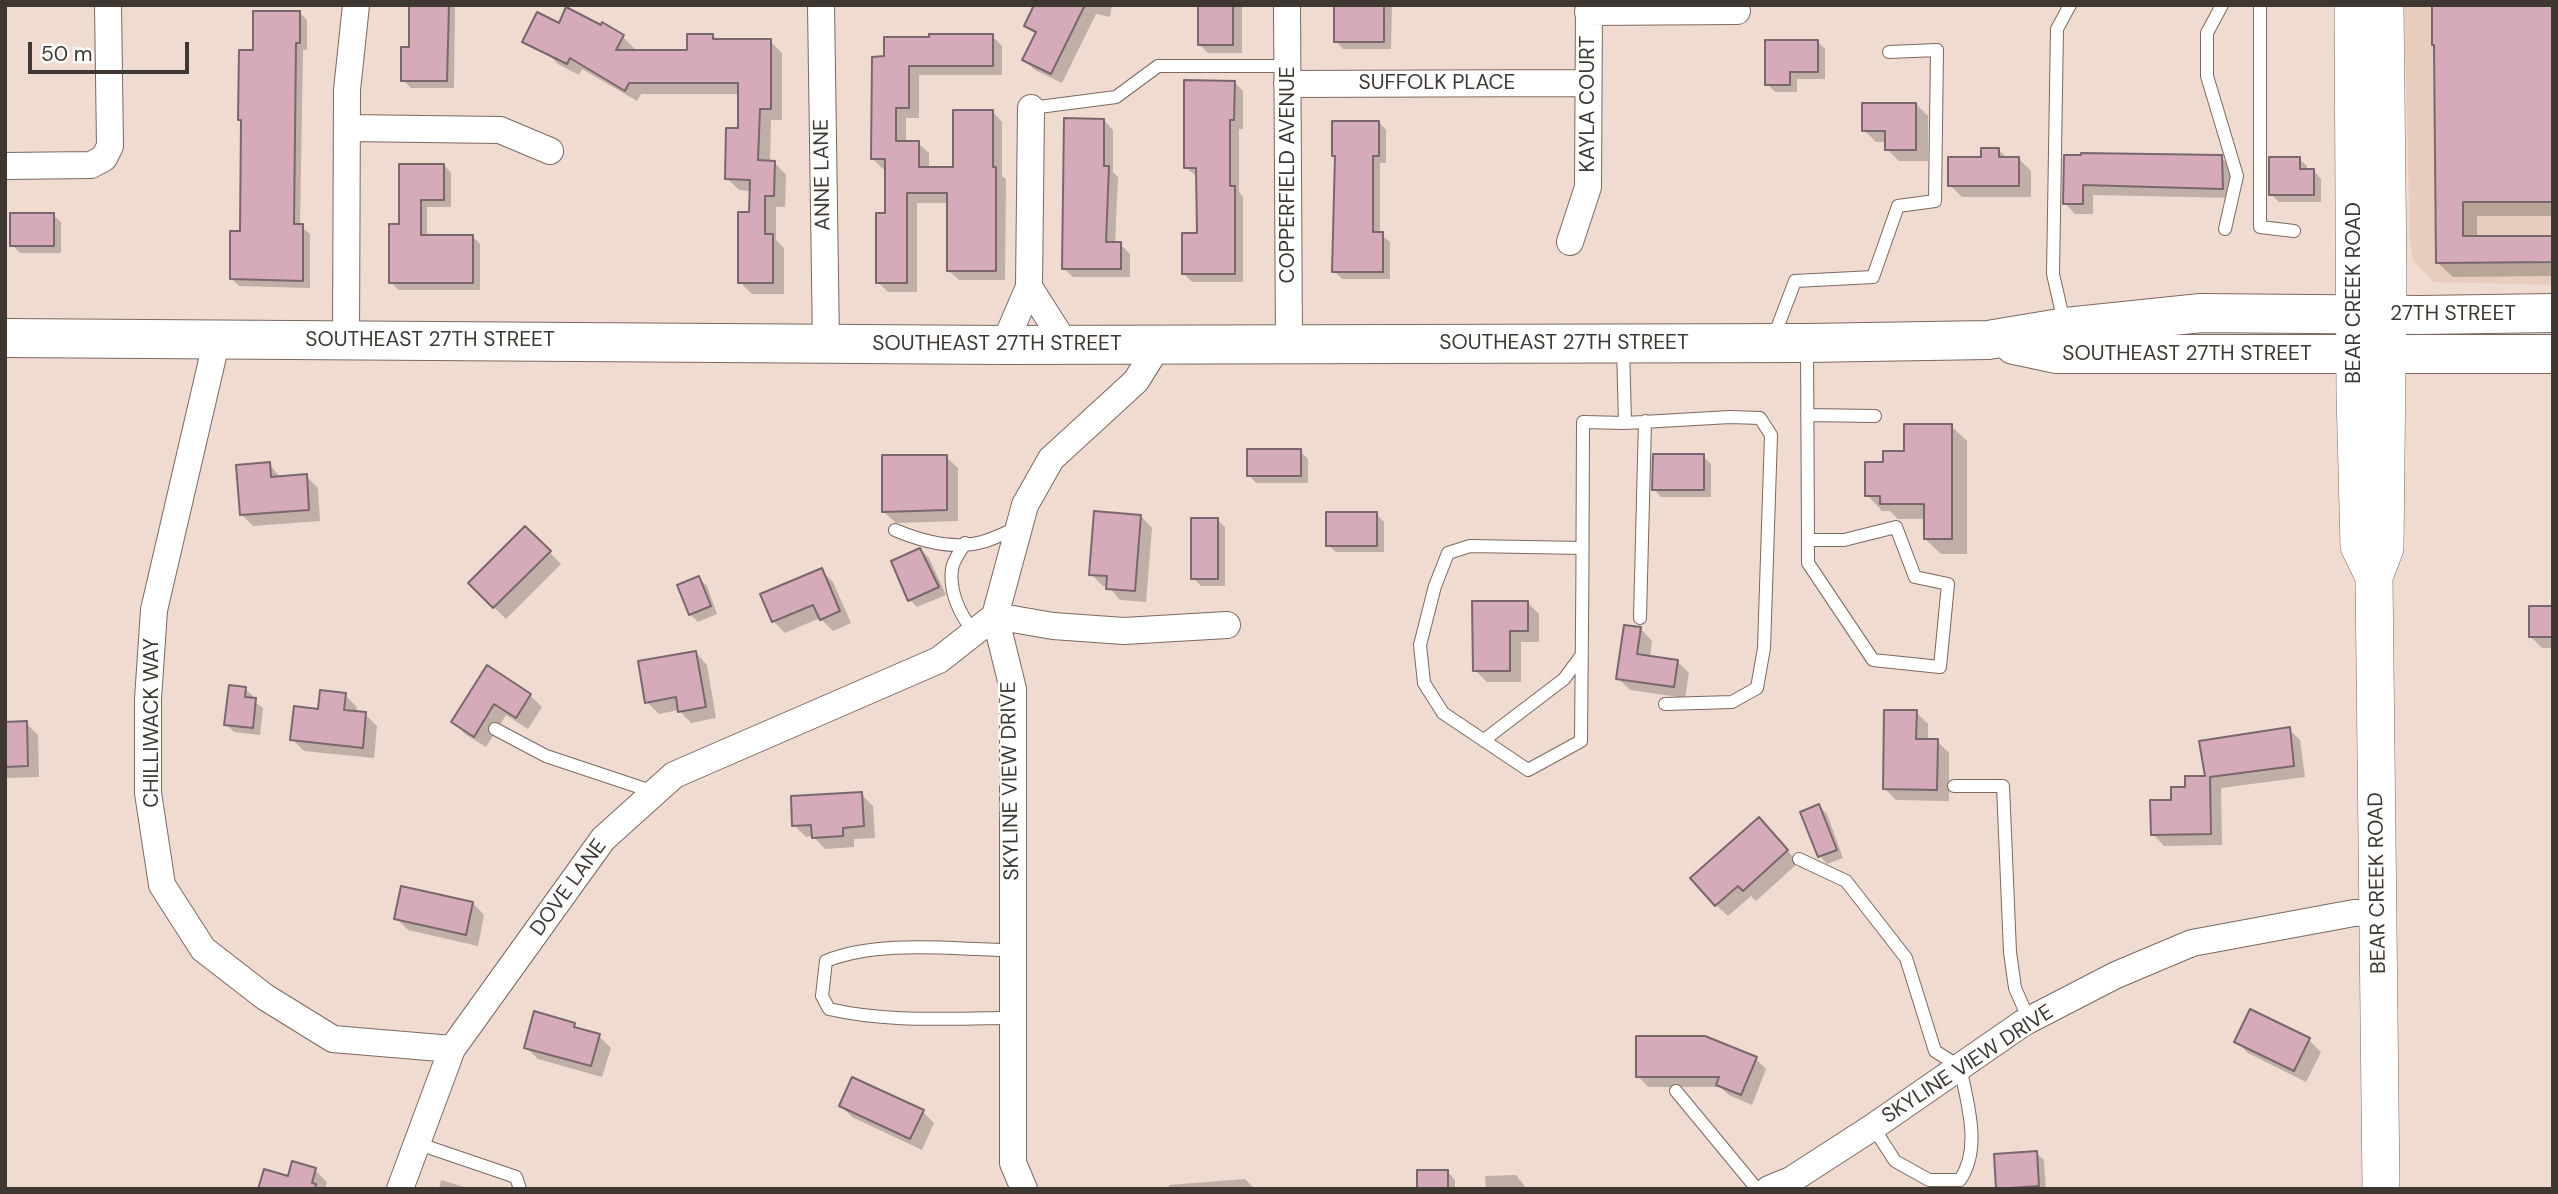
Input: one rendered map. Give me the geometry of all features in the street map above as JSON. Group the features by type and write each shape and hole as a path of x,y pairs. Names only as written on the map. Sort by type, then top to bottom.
{"main road":[{"name":"SOUTHEAST 27TH STREET","path":"5,338 1004,345 1988,340 2066,327 2202,313 2371,314"},
{"name":"27TH STREET","path":"2371,314 2553,313"},
{"name":"SOUTHEAST 27TH STREET","path":"1988,340 2056,354 2371,354"},
{"name":"27TH STREET","path":"2371,354 2553,354"}],"street":[{"path":"5,166 91,165 104,158 110,146 108,5"},
{"path":"346,340 347,90 356,5"},
{"name":"ANNE LANE","path":"821,5 826,344"},
{"name":"COPPERFIELD AVENUE","path":"1287,5 1289,344"},
{"name":"BEAR CREEK ROAD","path":"2353,5 2371,314"},
{"name":"BEAR CREEK ROAD","path":"2381,1189 2374,577 2385,548 2371,354 2371,314 2385,5"},
{"path":"1588,8 1737,11"},
{"name":"KAYLA COURT","path":"1570,242 1588,187 1588,8"},
{"name":"SUFFOLK PLACE","path":"1287,75 1587,83"},
{"path":"1004,345 1029,287 1031,108"},
{"path":"347,128 500,130 550,151"},
{"path":"1029,287 1066,345"},
{"name":"CHILLIWACK WAY","path":"217,339 154,610 148,698 148,793 162,885 203,949 265,997 333,1039 452,1048"},
{"name":"SKYLINE VIEW DRIVE","path":"1024,1189 1013,1163 1013,689 995,616 1024,505 1051,459 1136,381 1159,344"},
{"path":"995,616 1054,626 1124,631 1227,625"},
{"name":"DOVE LANE","path":"400,1189 452,1048 603,839 674,775 939,660 995,616"},
{"name":"SKYLINE VIEW DRIVE","path":"1769,1189 1791,1180 1873,1127 2029,1020 2116,975 2192,943 2354,913 2378,913"}],"lane":[{"path":"2066,327 2053,274 2057,29 2070,5"},
{"path":"2222,5 2207,33 2207,76 2237,176 2225,229"},
{"path":"2260,5 2260,227 2294,231"},
{"path":"1808,540 1844,540 1896,527 1915,577 1948,584 1940,667 1873,660 1808,563 1807,415 1789,342 1795,281 1873,277 1898,206 1935,201 1937,50 1889,52"},
{"name":"SUFFOLK PLACE","path":"1031,108 1116,97 1158,66 1287,75"},
{"path":"1623,342 1625,422"},
{"path":"1807,415 1875,416"},
{"path":"1582,548 1470,546 1448,552 1435,586 1420,645 1424,683 1443,713 1528,770 1581,741 1583,422 1760,418 1771,435 1764,648 1757,688 1731,702 1665,704"},
{"path":"1640,618 1645,421"},
{"path":"895,530 913,538 945,544 965,544 981,543 1018,527"},
{"path":"965,544 952,566 953,590 962,618 974,632"},
{"path":"1484,740 1564,679 1582,656"},
{"path":"495,729 546,756 654,792"},
{"path":"1954,786 2003,786 2010,952 2015,988 2029,1020"},
{"path":"1799,859 1846,881 1906,958 1935,1051 1960,1067 1971,1119 1969,1167 1960,1180 1928,1180 1895,1161 1873,1127"},
{"path":"1013,950 905,948 847,953 826,961 822,996 829,1009 900,1019 1013,1018"},
{"path":"1676,1091 1757,1189"},
{"path":"416,1143 516,1177 520,1189"}],"shaded area":[{"path":"2404,5 2553,5 2553,285 2433,282 2413,260 2410,242"}],"building":[{"path":"409,5 449,5 447,81 401,81 401,47 409,47"},
{"path":"1034,5 1085,5 1051,74 1022,60 1036,32 1024,26"},
{"path":"1198,5 1233,5 1233,45 1198,45"},
{"path":"1334,5 1384,5 1384,42 1334,42"},
{"path":"2432,5 2553,5 2553,202 2463,202 2463,236 2553,236 2553,262 2436,263"},
{"path":"566,7 601,25 602,22 624,35 616,50 687,50 687,34 713,34 713,39 771,39 771,109 760,109 758,160 775,161 774,196 765,196 765,234 773,234 773,283 738,283 738,212 749,212 750,180 725,179 726,128 738,128 738,83 629,83 625,91 570,58 567,64 522,42 537,12 559,23"},
{"path":"253,11 300,11 300,43 296,43 294,224 303,224 303,281 230,279 230,231 240,231 239,50 253,50"},
{"path":"929,34 993,34 993,66 909,66 909,108 896,108 896,141 919,141 919,167 953,167 953,110 993,110 996,271 947,271 947,193 907,193 907,283 876,283 876,213 885,213 885,159 871,159 872,57 884,56 884,37 929,37"},
{"path":"1765,40 1818,40 1818,72 1790,72 1790,85 1765,85"},
{"path":"1184,80 1235,81 1234,120 1230,120 1230,186 1235,186 1235,274 1182,274 1182,233 1197,233 1196,168 1184,168"},
{"path":"1862,103 1916,103 1916,150 1885,150 1885,131 1862,131"},
{"path":"1064,118 1104,119 1104,166 1109,166 1106,242 1121,242 1121,269 1062,269"},
{"path":"1332,121 1379,121 1379,156 1373,156 1373,232 1383,232 1383,272 1332,272 1335,156 1332,156"},
{"path":"1981,148 1999,148 1999,157 2019,157 2019,186 1948,186 1948,157 1981,157"},
{"path":"2064,155 2222,155 2223,189 2083,185 2083,204 2063,204"},
{"path":"2269,157 2300,157 2300,169 2314,169 2314,195 2269,195"},
{"path":"399,164 444,164 444,200 421,200 421,235 473,235 473,283 389,283 389,224 399,224"},
{"path":"10,213 54,213 54,246 10,246"},
{"path":"1904,424 1952,424 1952,539 1924,539 1924,504 1880,504 1880,496 1865,496 1865,462 1883,462 1883,451 1904,451"},
{"path":"1247,449 1301,449 1301,476 1247,476"},
{"path":"1653,454 1704,454 1704,490 1652,490"},
{"path":"882,455 947,455 947,510 882,512"},
{"path":"270,462 271,477 307,474 309,510 240,515 236,465"},
{"path":"1094,511 1141,515 1135,591 1106,589 1107,576 1089,575"},
{"path":"1326,512 1377,512 1377,546 1326,546"},
{"path":"1191,518 1218,518 1218,579 1191,579"},
{"path":"525,526 551,551 493,608 468,583"},
{"path":"920,548 939,587 908,601 891,561"},
{"path":"822,568 840,611 820,620 813,605 772,622 760,594"},
{"path":"699,576 711,606 689,615 677,585"},
{"path":"1472,601 1528,601 1528,631 1510,631 1510,671 1473,671"},
{"path":"2529,606 2553,606 2553,637 2529,637"},
{"path":"1624,625 1641,627 1637,654 1678,660 1674,687 1616,679"},
{"path":"696,651 706,707 678,712 676,697 645,703 638,661"},
{"path":"487,665 531,694 516,718 494,704 474,737 451,722"},
{"path":"229,685 246,687 245,697 256,698 253,728 224,725"},
{"path":"320,690 346,693 344,710 366,712 363,748 290,740 294,706 318,709"},
{"path":"1884,710 1917,710 1916,739 1938,739 1937,790 1883,789"},
{"path":"27,721 28,766 5,767 5,722"},
{"path":"2290,727 2294,766 2210,777 2211,834 2151,835 2150,800 2171,800 2171,787 2185,787 2185,776 2205,776 2199,741"},
{"path":"862,792 864,826 843,828 843,836 812,838 811,825 792,826 791,796"},
{"path":"1819,804 1837,850 1818,857 1800,812"},
{"path":"1759,817 1788,850 1743,891 1738,886 1715,906 1690,878"},
{"path":"401,886 473,902 466,935 394,919"},
{"path":"2250,1009 2310,1038 2294,1071 2234,1042"},
{"path":"534,1011 575,1023 574,1027 600,1034 591,1066 524,1048"},
{"path":"1636,1036 1705,1036 1757,1057 1741,1095 1716,1085 1719,1077 1636,1077"},
{"path":"852,1077 924,1110 910,1139 839,1106"},
{"path":"2037,1151 2039,1186 1996,1189 1994,1154"},
{"path":"292,1161 316,1168 312,1183 316,1184 315,1189 258,1189 264,1169 288,1176"},
{"path":"1417,1170 1448,1170 1448,1189 1417,1189"}]}
